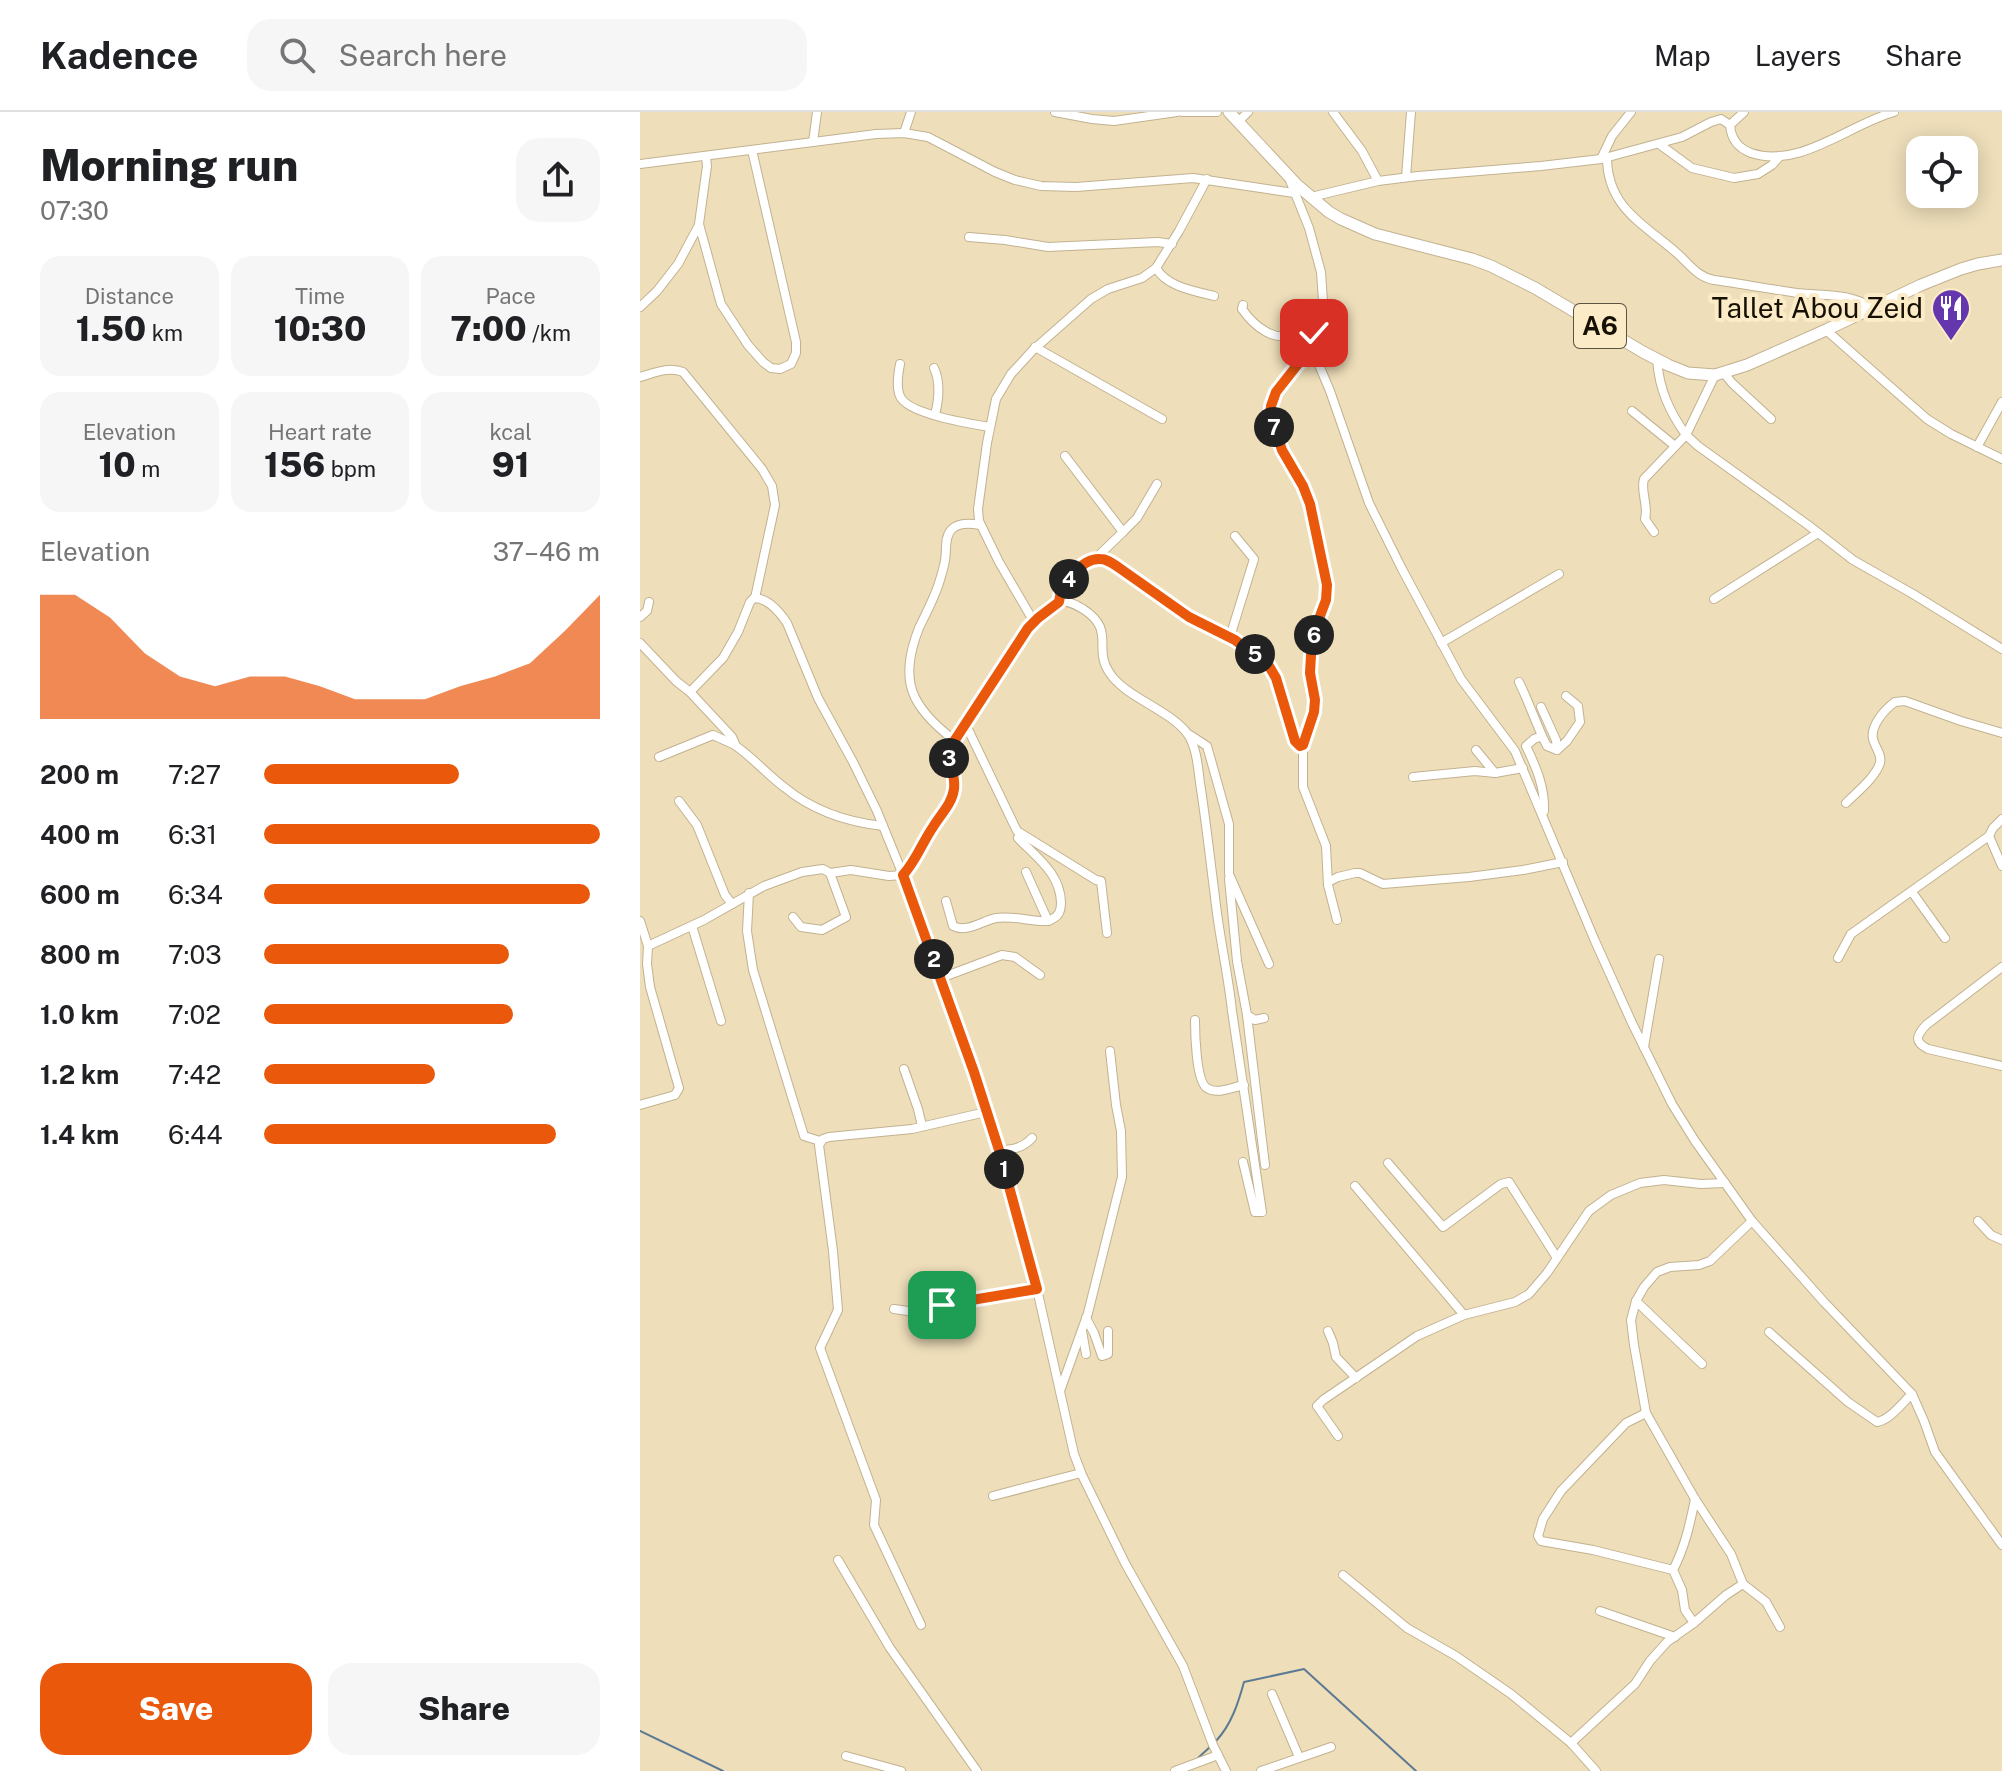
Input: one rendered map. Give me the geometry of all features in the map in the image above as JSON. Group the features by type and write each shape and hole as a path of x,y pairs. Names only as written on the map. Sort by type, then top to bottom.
{"highway":[{"name":"A6","path":"1229,112 1289,176 1341,219 1375,234 1491,266 1657,359 1688,373 1719,374 1763,359 1911,289 1961,269 2002,260"}],"street":[{"path":"813,142 817,112"},
{"path":"904,133 911,112"},
{"path":"1055,112 1114,121 1180,112 1217,112"},
{"path":"1238,122 1248,112"},
{"path":"1333,112 1362,151 1378,181"},
{"path":"1406,177 1411,112"},
{"path":"1631,112 1612,136 1604,158 1612,186 1625,209 1702,276 1798,293 1844,296 1872,308"},
{"path":"1730,125 1744,112"},
{"path":"1311,197 1406,177 1604,158 1690,134 1723,115 1740,148 1757,154 1780,156 1807,150 1894,112"},
{"path":"640,164 904,133 928,137 995,172 1027,184 1076,187 1180,178 1207,179 1294,193"},
{"path":"1659,144 1692,168 1734,178 1758,174 1780,156"},
{"path":"699,224 719,297 727,313 763,362 773,369 787,367 794,358 796,342 752,150"},
{"path":"640,307 678,264 699,224 706,156"},
{"path":"1289,176 1309,228 1321,272 1323,301 1313,345 1369,503 1441,643 1476,700 1515,751 1601,955 1672,1104 1752,1221 1912,1394 1935,1452 2002,1545"},
{"path":"1034,622 980,525 978,509 990,427 999,392 1035,347 1091,299 1108,289 1142,278 1156,268 1207,179"},
{"path":"969,237 1048,247 1172,244"},
{"path":"1156,268 1160,276 1184,288 1214,296"},
{"path":"1243,305 1242,309 1249,319 1274,336 1286,337 1319,318"},
{"path":"1826,330 1927,419 2002,459"},
{"path":"1313,345 1276,392 1270,414 1282,450 1310,504 1327,585 1311,655 1310,673 1315,700 1303,745 1303,787 1326,846 1328,882 1337,920"},
{"path":"1035,347 1162,419"},
{"path":"1657,359 1659,382 1665,400 1686,435 1698,446 1853,560 2002,649"},
{"path":"900,364 898,385 901,399 908,405 935,415 990,427"},
{"path":"934,368 939,398 935,415"},
{"path":"640,377 674,369 683,372 750,453 768,479 775,499 755,598 750,602 723,658 690,692"},
{"path":"1654,532 1645,519 1644,479 1686,435 1719,374 1771,419"},
{"path":"1977,447 2002,402"},
{"path":"1632,411 1675,446"},
{"path":"1065,456 1123,532"},
{"path":"1059,602 1059,594 1065,584 1137,518 1157,484"},
{"path":"954,740 921,709 911,683 910,658 938,585 945,560 947,535 960,524 980,525"},
{"path":"1714,599 1818,533"},
{"path":"1230,637 1254,559 1235,536"},
{"path":"1095,559 1110,562 1189,617 1230,637 1253,653 1271,670 1295,741 1303,745"},
{"path":"1441,643 1559,574"},
{"path":"755,598 773,606 787,623 808,678 853,762 903,875 999,1150 1037,1289 1074,1454 1125,1563 1183,1666 1226,1771"},
{"path":"640,617 647,611 649,602"},
{"path":"648,946 692,926 749,893 802,872 823,869 830,873 851,870 896,877 903,875 951,800 954,781 949,755 954,740 1023,634 1059,602 1069,602 1095,618 1102,631 1105,665 1112,677 1207,746 1229,824 1228,885 1265,1165"},
{"path":"640,643 732,737 736,746"},
{"path":"1519,682 1547,746 1557,750"},
{"path":"1557,750 1580,722 1578,706 1566,696"},
{"path":"1846,803 1879,766 1881,758 1873,732 1883,714 1895,702 1905,701 2002,733"},
{"path":"1541,707 1556,740 1557,750"},
{"path":"965,723 1017,831 1101,881 1107,933"},
{"path":"1186,732 1197,761 1262,1212 1255,1212 1243,1162"},
{"path":"659,757 713,735 750,756 784,788 807,804 851,822 883,826"},
{"path":"1542,736 1526,746 1539,772 1545,799 1544,816"},
{"path":"1476,750 1495,773"},
{"path":"1413,777 1475,771 1495,773 1523,768"},
{"path":"679,801 697,825 725,895 732,904"},
{"path":"1838,958 1851,934 1989,836 2002,819"},
{"path":"946,901 953,926 960,929 1007,917 1038,922 1057,917 1061,899 1057,884 1043,862 1018,838 1021,834"},
{"path":"1989,836 2002,866"},
{"path":"1328,882 1355,873 1383,884 1469,877 1563,862"},
{"path":"1026,872 1048,921"},
{"path":"793,917 801,927 822,930 846,917 830,873"},
{"path":"1229,874 1269,964"},
{"path":"1912,892 1945,938"},
{"path":"749,893 747,931 753,970 804,1136 820,1141 829,1137 922,1126 986,1112"},
{"path":"640,921 648,946 650,987 679,1088 675,1095 640,1105"},
{"path":"692,926 721,1021"},
{"path":"941,978 1002,955 1015,957 1040,975"},
{"path":"1644,1048 1659,959"},
{"path":"2002,967 1926,1025 1918,1038 1920,1045 1928,1049 2002,1066"},
{"path":"1247,1015 1255,1020 1264,1018"},
{"path":"1195,1020 1203,1084 1214,1090 1244,1085"},
{"path":"1060,1392 1086,1318 1122,1177 1121,1131 1110,1051"},
{"path":"904,1069 922,1126"},
{"path":"999,1150 1027,1144 1032,1138"},
{"path":"820,1141 838,1310 820,1348 876,1500 874,1525 921,1625"},
{"path":"1388,1163 1443,1227 1501,1184 1509,1182 1557,1258"},
{"path":"1338,1436 1317,1406 1417,1336 1464,1315 1515,1302 1529,1294 1589,1211 1611,1195 1640,1183 1664,1180 1725,1183"},
{"path":"1355,1186 1464,1315"},
{"path":"1752,1221 1710,1261 1657,1272 1636,1301 1632,1332 1646,1413 1695,1499 1731,1554 1743,1584 1766,1602 1780,1627"},
{"path":"1978,1221 1991,1235 2002,1240"},
{"path":"894,1309 915,1312 980,1297 1037,1289"},
{"path":"1636,1301 1702,1364"},
{"path":"1086,1318 1102,1356 1108,1354 1108,1331"},
{"path":"1081,1330 1086,1354"},
{"path":"1328,1331 1336,1357 1356,1378"},
{"path":"1769,1332 1848,1402 1877,1422 1891,1416 1912,1394"},
{"path":"1646,1413 1626,1423 1561,1491 1543,1519 1538,1536 1541,1541 1673,1570"},
{"path":"993,1496 1081,1473"},
{"path":"1694,1623 1685,1610 1682,1590 1673,1570 1692,1522 1695,1499"},
{"path":"838,1560 890,1648 977,1771"},
{"path":"1343,1575 1406,1627 1456,1656 1511,1694 1571,1743 1596,1771"},
{"path":"1571,1743 1635,1684 1650,1661 1675,1637 1743,1584"},
{"path":"1600,1611 1675,1637"},
{"path":"1272,1694 1299,1757"},
{"path":"1261,1771 1331,1747"},
{"path":"1175,1771 1217,1753"},
{"path":"846,1756 901,1771"}],"waterway":[{"path":"1216,1741 1233,1714 1244,1682 1304,1669 1416,1771"},
{"path":"640,1731 723,1771"},
{"path":"1198,1758 1211,1746"}],"place":[{"name":"Tallet Abou Zeid","path":"1951,342"}],"route":[{"path":"942,1305 1037,1289 974,1072 903,875 951,800 954,788 949,755 951,746 1028,628 1059,602 1061,589 1087,561 1098,559 1118,567 1189,617 1235,640 1269,666 1276,678 1295,741 1303,745 1314,712 1311,655 1327,585 1313,512 1303,486 1282,450 1270,414 1276,392 1313,345 1314,333"}]}
